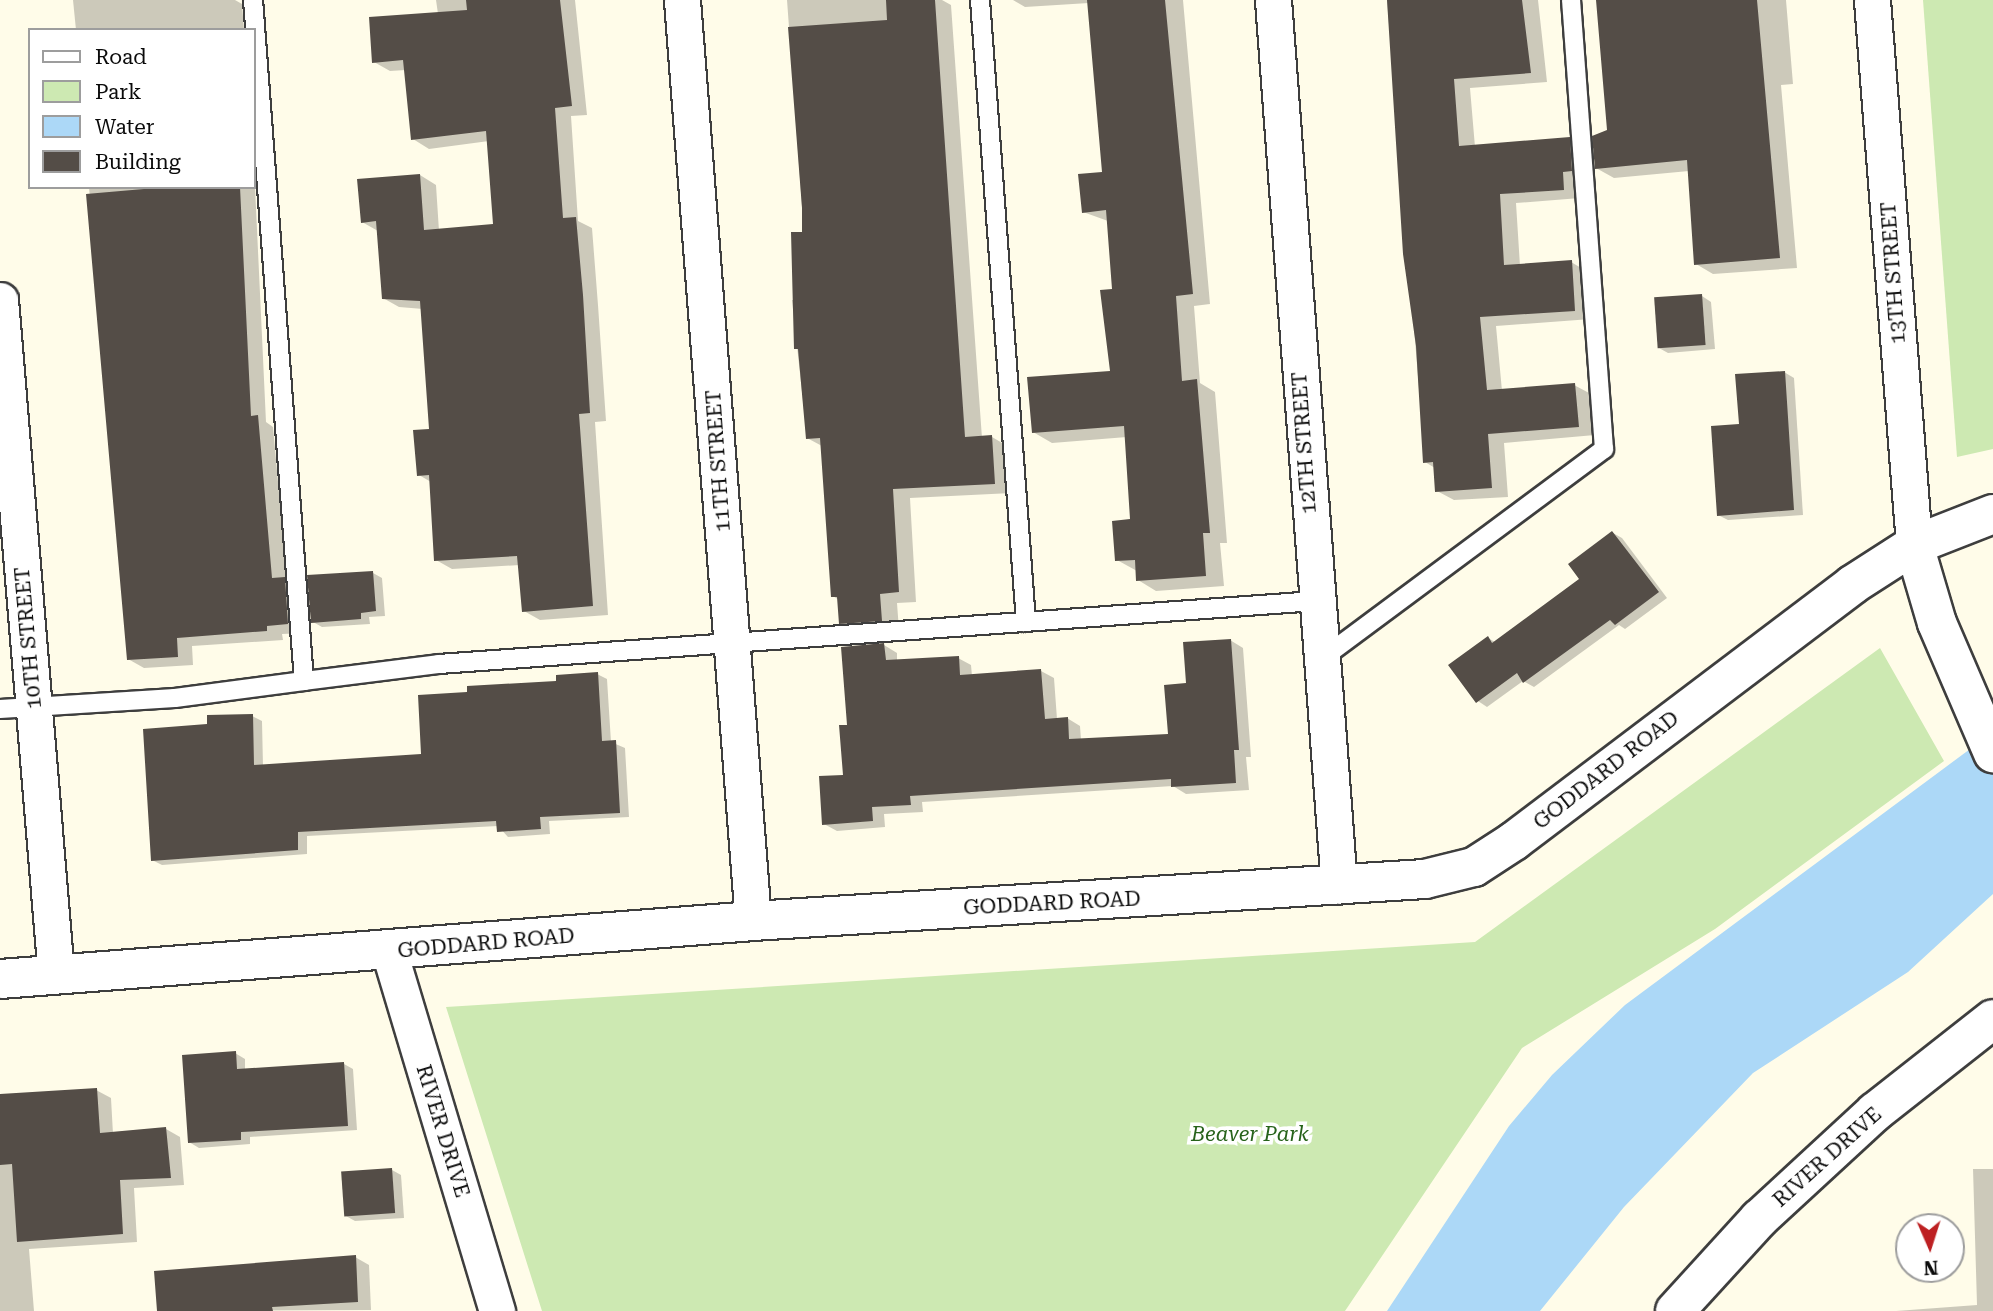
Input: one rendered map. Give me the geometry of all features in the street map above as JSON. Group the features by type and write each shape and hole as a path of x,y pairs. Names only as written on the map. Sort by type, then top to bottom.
{"street":[{"name":"11TH STREET","path":"682,0 753,921"},
{"name":"12TH STREET","path":"1273,0 1315,601 1339,886"},
{"name":"13TH STREET","path":"1872,0 1914,545"},
{"name":"10TH STREET","path":"0,300 17,708 56,975"},
{"name":"GODDARD ROAD","path":"0,979 753,921 1425,879 1474,867 1852,585 1914,545 1993,514"},
{"path":"1914,545 1930,604 1993,753"},
{"name":"RIVER DRIVE","path":"389,951 497,1311"},
{"name":"RIVER DRIVE","path":"1675,1311 1759,1219 1875,1112 1993,1020"}],"lane":[{"path":"253,0 255,28"},
{"path":"980,0 1026,622"},
{"path":"1320,660 1604,449 1571,0"},
{"path":"256,44 297,642 304,681"},
{"path":"17,708 175,698 439,664 1315,601"}],"green space":[{"path":"1923,0 1993,0 1993,449 1957,457"},
{"name":"Beaver Park","path":"1880,648 1944,761 1715,929 1522,1048 1345,1311 542,1311 446,1007 1475,942"}],"water":[{"path":"1993,732 1993,894 1908,972 1753,1073 1624,1207 1540,1311 1387,1311 1509,1126 1552,1075 1625,1005"}],"building":[{"path":"466,0 560,0 572,106 555,108 563,218 576,217 583,295 590,413 579,414 593,606 522,612 517,556 434,561 429,475 417,476 413,430 429,429 420,301 382,299 376,221 361,223 357,179 420,174 424,230 493,224 486,131 411,140 403,60 372,63 369,17 467,10"},
{"path":"886,0 935,0 965,437 992,435 995,484 893,489 899,592 880,594 882,621 839,624 837,597 831,597 820,438 806,439 798,349 794,349 791,232 802,232 802,208 788,27 887,20"},
{"path":"1087,0 1165,0 1193,294 1176,296 1182,381 1197,379 1210,533 1203,533 1206,576 1136,581 1135,560 1115,561 1112,521 1130,519 1124,426 1032,433 1027,377 1110,371 1100,290 1112,289 1106,210 1082,213 1078,174 1102,172"},
{"path":"1387,0 1522,0 1531,73 1454,79 1459,146 1570,137 1572,171 1563,172 1564,190 1500,194 1504,265 1572,260 1575,311 1480,317 1487,390 1575,383 1579,427 1488,434 1492,488 1435,492 1433,462 1423,463 1416,346 1403,254"},
{"path":"1596,0 1757,0 1780,258 1694,265 1687,160 1595,169 1592,136 1607,130"},
{"path":"144,189 240,189 251,416 258,415 272,578 285,577 288,624 267,626 267,631 177,638 178,657 127,660 86,194"},
{"path":"1702,294 1706,345 1658,348 1654,297"},
{"path":"1785,371 1794,510 1717,516 1711,426 1739,424 1735,374"},
{"path":"1612,531 1659,592 1615,625 1610,620 1523,683 1517,673 1476,703 1448,665 1488,636 1492,643 1579,579 1568,564"},
{"path":"373,571 376,611 361,613 361,619 311,623 307,575"},
{"path":"1231,639 1239,750 1234,750 1236,783 1171,787 1171,779 910,796 911,805 872,807 873,821 822,825 819,776 843,775 839,725 847,725 841,647 884,643 886,660 959,656 960,675 1041,669 1045,719 1068,717 1069,739 1168,734 1164,685 1186,683 1183,642"},
{"path":"598,672 602,741 616,740 620,813 540,817 541,829 497,832 496,821 298,832 298,850 151,861 143,729 207,724 207,715 253,714 254,765 421,754 418,695 467,692 467,686 556,681 556,675"},
{"path":"236,1051 237,1069 344,1062 348,1126 241,1132 241,1140 188,1143 182,1055"},
{"path":"97,1088 100,1133 166,1127 171,1178 120,1180 123,1234 17,1242 12,1164 0,1165 0,1094"},
{"path":"392,1168 395,1213 344,1216 341,1172"},
{"path":"356,1255 358,1302 272,1307 273,1311 157,1311 154,1271"}]}
